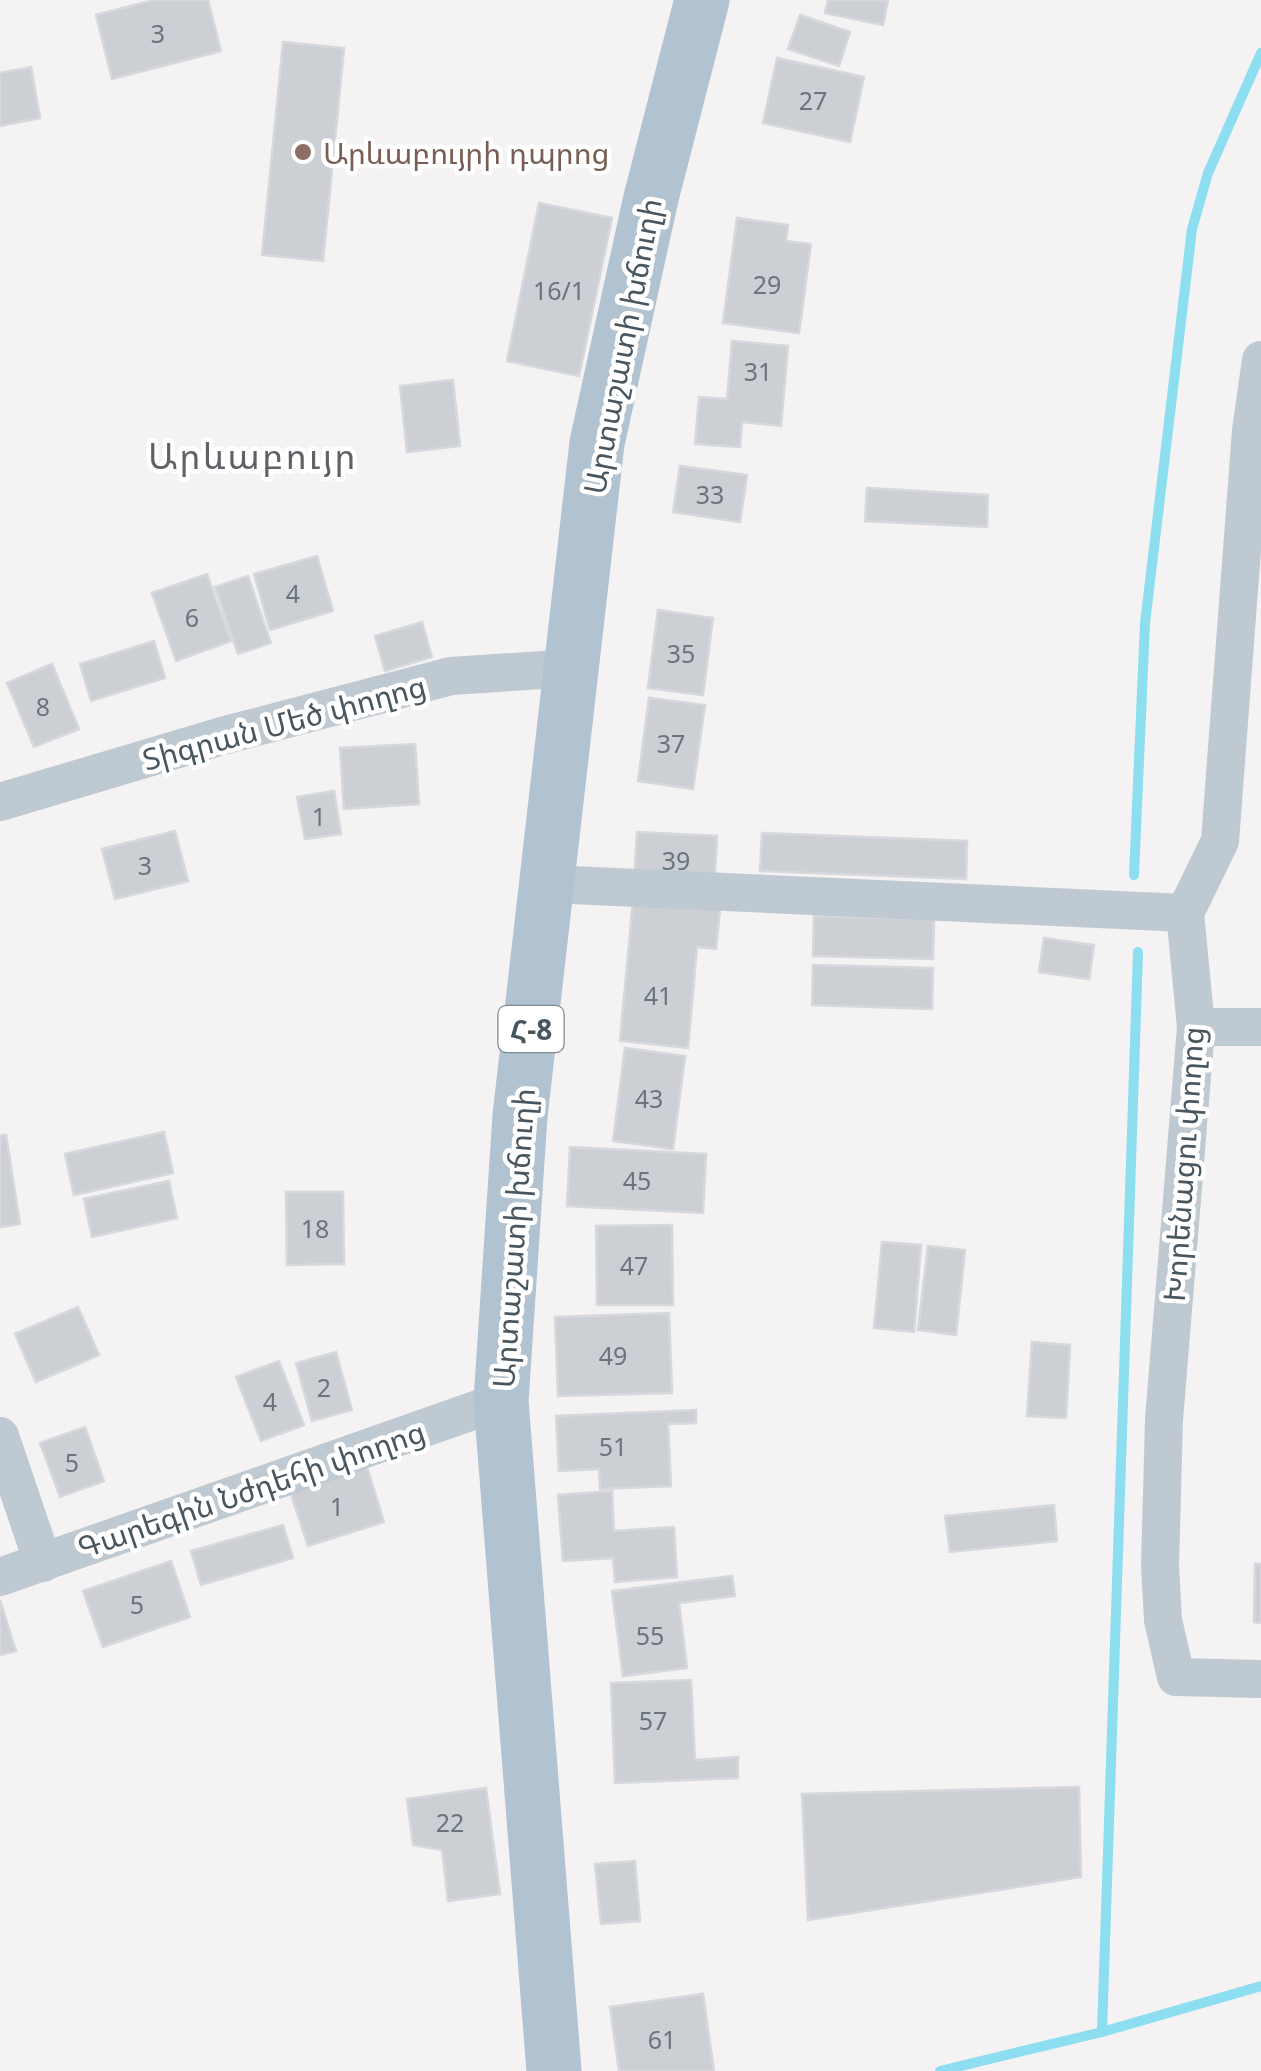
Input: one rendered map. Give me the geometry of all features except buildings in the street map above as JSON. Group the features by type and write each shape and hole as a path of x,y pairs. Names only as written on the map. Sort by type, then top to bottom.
{"main road":[{"name":"Արտաշատի խճուղի","path":"554,2071 501,1401 520,1116 598,443 651,198 702,0"}],"street":[{"path":"549,884 1184,913 1220,840 1261,360"},
{"name":"Տիգրան Մեծ փողոց","path":"0,802 222,736 451,676 572,668"},
{"name":"Խորենացու փողոց","path":"1184,913 1196,1027 1164,1420 1160,1566 1163,1620 1176,1677 1261,1679"},
{"path":"1196,1027 1261,1027"},
{"name":"Գարեգին Նժդեհի փողոց","path":"0,1577 501,1401"},
{"path":"0,1436 42,1562"}],"waterway":[{"path":"1134,875 1145,623 1192,229 1208,173 1261,53"},
{"path":"1102,2032 1138,952"},
{"path":"940,2071 1102,2032 1261,1986"}],"place":[{"name":"Արևաբույրի դպրոց","path":"303,152"}],"district":[{"name":"Արևաբույր","path":"253,455"}]}
